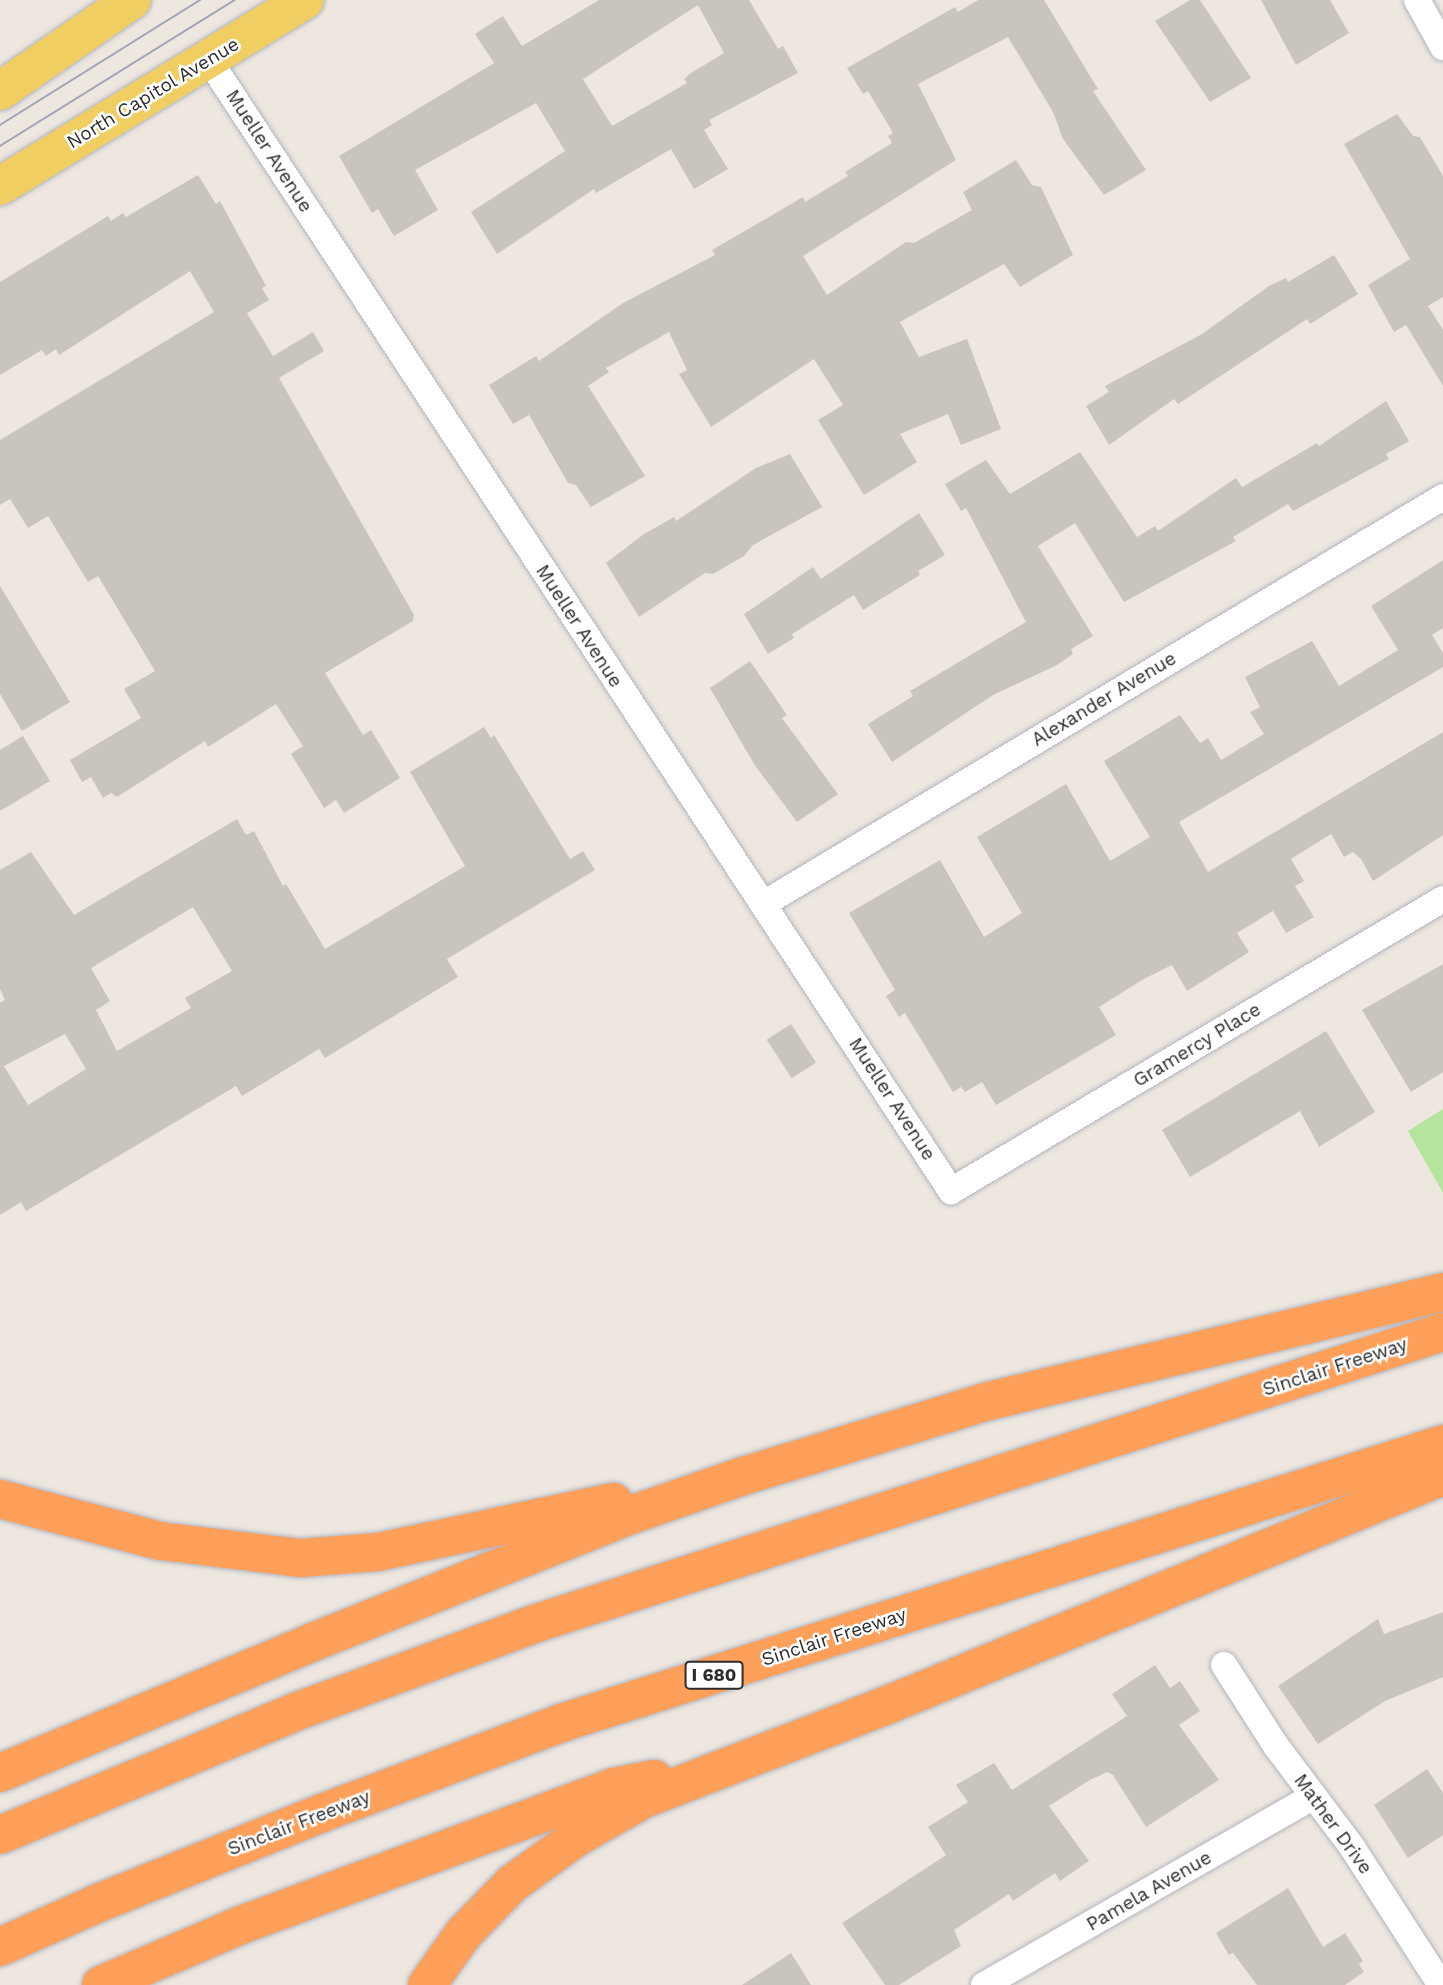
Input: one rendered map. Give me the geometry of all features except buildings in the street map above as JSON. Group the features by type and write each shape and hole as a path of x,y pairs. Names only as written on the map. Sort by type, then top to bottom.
{"highway":[{"path":"0,1773 313,1642 628,1516 743,1476 989,1401 1443,1292"},
{"name":"Sinclair Freeway","path":"0,1835 295,1712 537,1623 1443,1332"},
{"name":"Sinclair Freeway","path":"0,1947 96,1903 322,1813 561,1723 1443,1444"},
{"path":"0,1499 160,1541 301,1558 378,1552 743,1476"},
{"path":"427,1985 464,1933 513,1884 577,1837 645,1799 1443,1476"},
{"path":"101,1985 241,1925 614,1787 752,1757"}],"main road":[{"path":"0,91 132,0"},
{"name":"North Capitol Avenue","path":"0,186 305,0"}],"street":[{"path":"1417,0 1443,47"},
{"name":"Mueller Avenue","path":"209,60 765,903 951,1191"},
{"name":"Alexander Avenue","path":"765,903 1443,497"},
{"name":"Gramercy Place","path":"951,1191 1443,899"},
{"name":"Mather Drive","path":"1224,1665 1441,1985"},
{"name":"Pamela Avenue","path":"984,1985 1314,1796"}],"green space":[{"path":"1443,1109 1443,1193 1408,1131"}],"tram line":[{"path":"0,125 200,0"},
{"path":"0,146 235,0"}]}
